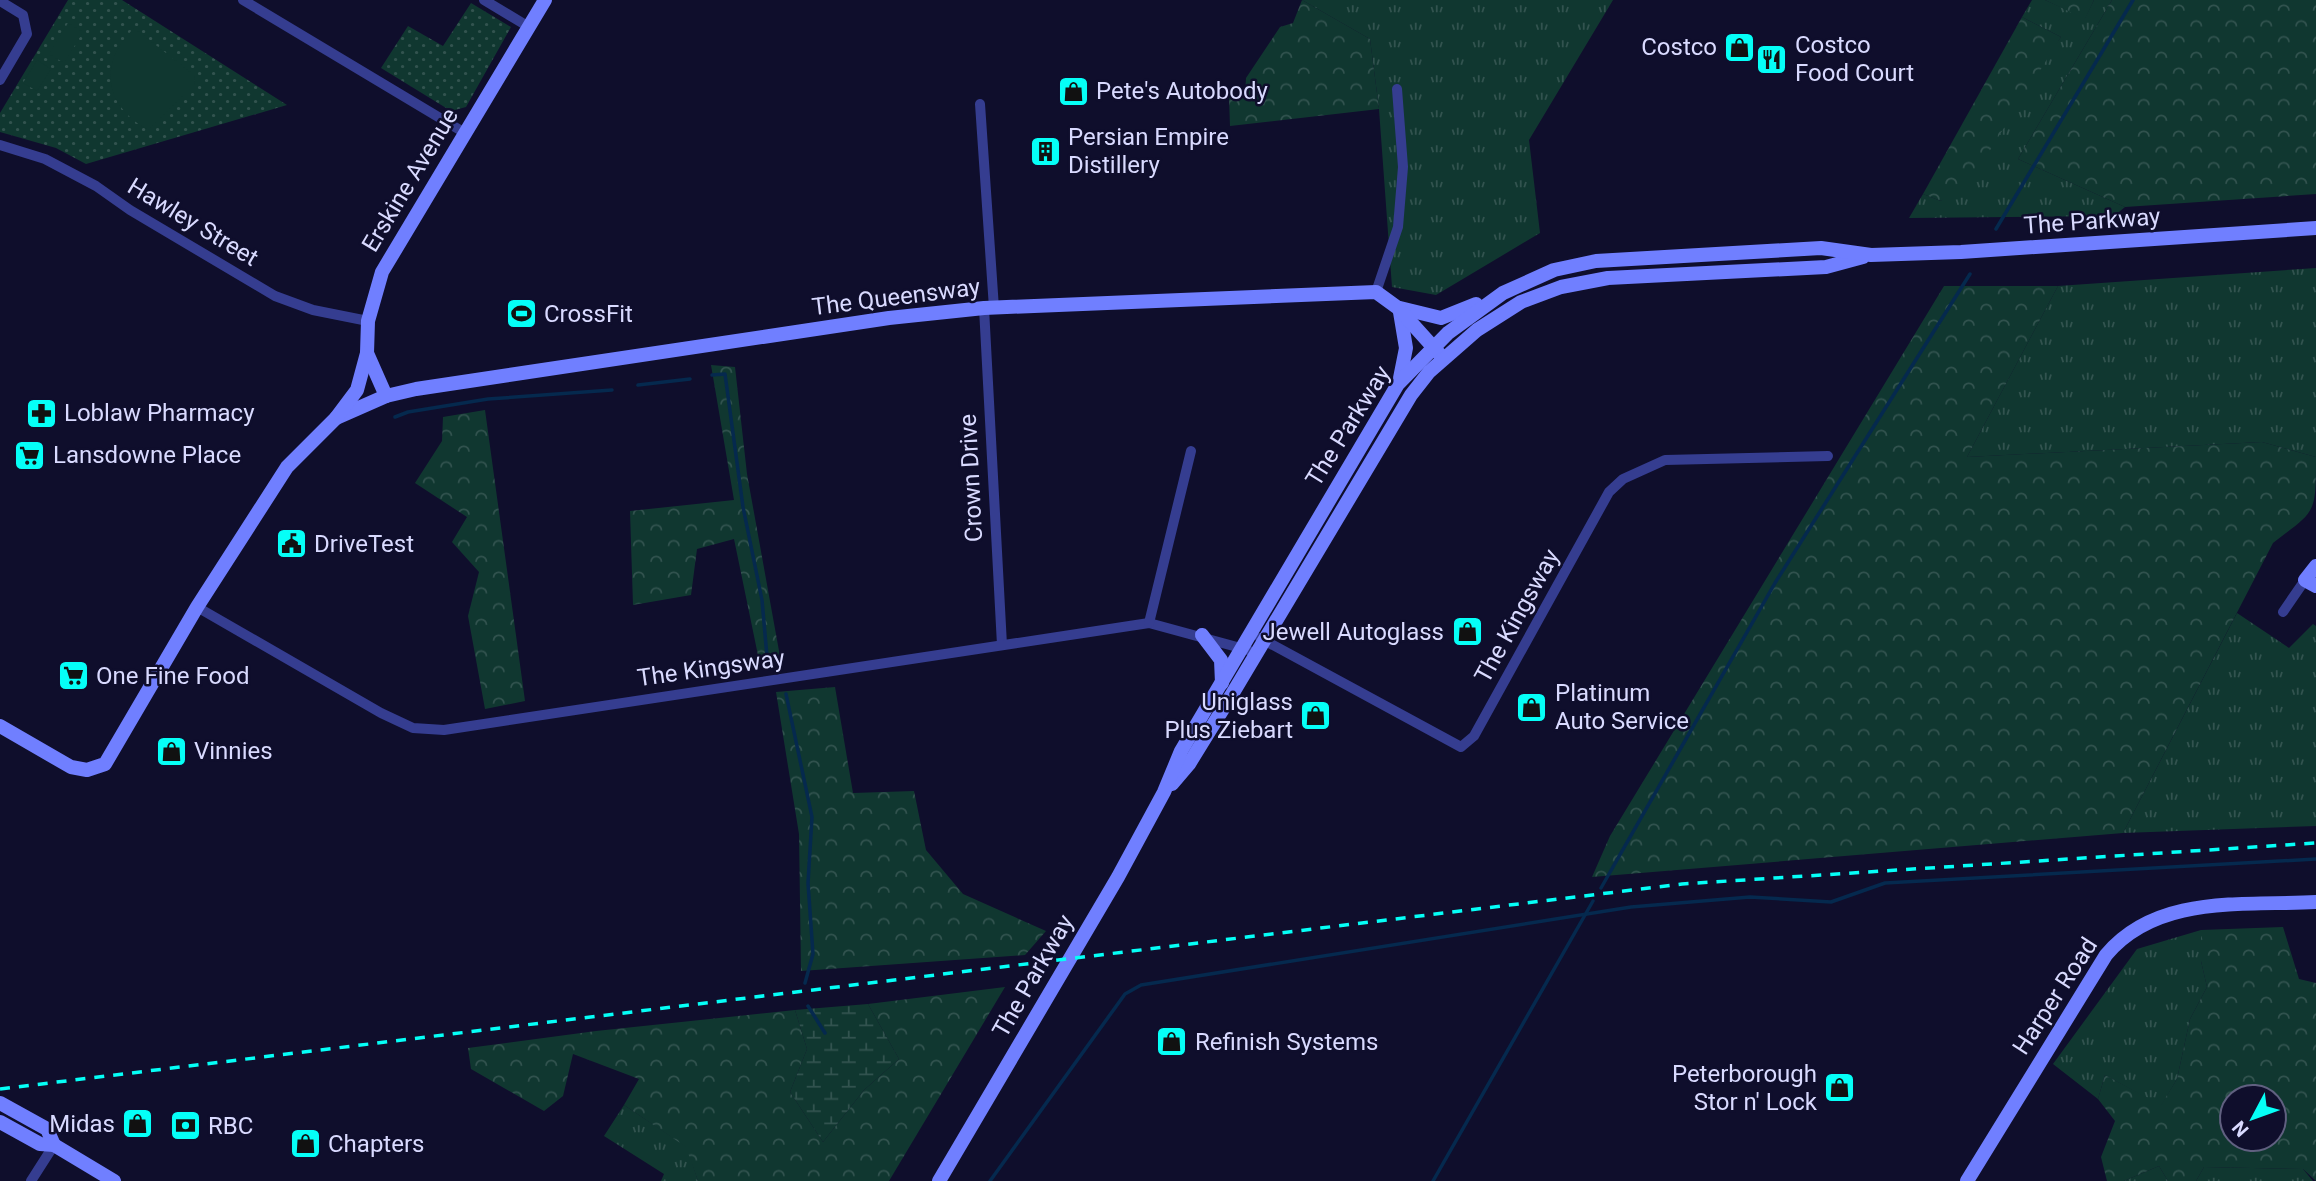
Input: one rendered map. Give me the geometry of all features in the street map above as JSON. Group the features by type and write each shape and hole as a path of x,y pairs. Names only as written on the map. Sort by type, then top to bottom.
{"main road":[{"name":"Erskine Avenue","path":"386,396 367,353 368,321 382,272 545,0"},
{"name":"The Parkway","path":"939,1181 1164,792 1181,751 1222,684 1254,644 1418,385 1443,358 1500,315 1561,287 1608,278 1826,267 1871,256 2316,228"},
{"name":"The Parkway","path":"1164,792 1189,764 1398,384 1433,346 1503,293 1555,270 1596,261 1821,248 1871,256"},
{"path":"1376,292 1398,308 1443,358"},
{"name":"The Queensway","path":"336,418 386,396 416,388 864,322 989,308 1376,292"},
{"path":"1398,308 1441,318 1503,293"},
{"path":"1398,308 1406,348 1406,364 1398,384"},
{"path":"0,726 71,767 87,770 105,764 197,607 287,467 336,418 357,390 367,353"},
{"path":"2311,583 2316,566"},
{"path":"1202,635 1221,660 1222,684"},
{"name":"Harper Road","path":"1967,1181 2106,955 2125,935 2149,920 2184,909 2316,902"},
{"path":"0,1103 47,1129 54,1145"},
{"path":"0,1122 40,1144 54,1145 114,1181"}],"street":[{"path":"243,0 465,133"},
{"path":"484,0 529,27"},
{"path":"0,1 23,15 27,34 0,80"},
{"path":"1376,292 1398,227 1403,167 1397,89"},
{"name":"Crown Drive","path":"981,104 1002,645"},
{"name":"Hawley Street","path":"0,145 45,159 85,180 275,296 313,310 368,321"},
{"path":"1149,623 1191,451"},
{"name":"The Kingsway","path":"197,607 381,713 413,728 444,730 1149,623 1254,644 1461,747 1474,736 1609,492 1623,479 1665,460 1828,456"},
{"path":"2283,612 2311,583"},
{"path":"31,1181 54,1145"}],"green space":[{"path":"68,0 122,0 287,105 86,164 56,148 0,132 0,113"},
{"path":"1302,0 1613,0 1529,140 1540,233 1436,295 1392,287 1379,109 1370,39"},
{"path":"1302,0 1370,39 1379,109 1230,126 1229,97 1245,96 1246,78 1280,27 1293,23"},
{"path":"2032,0 2045,0 2085,18 2094,0 2112,0 2018,159 2125,207 2114,216 1909,218 1923,194 1941,201 2061,37 2022,17"},
{"path":"2045,0 2094,0 2085,19"},
{"path":"2112,0 2316,0 2316,194 2125,207 2018,159"},
{"path":"471,3 511,27 466,107 451,111 381,68 408,26 443,46"},
{"path":"2022,17 2061,37 1977,171 1941,201 1923,194"},
{"path":"68,23 83,32 64,63 49,54"},
{"path":"134,28 194,75 195,84 148,130 122,109 111,83 115,56"},
{"path":"37,60 51,69 37,91 23,83"},
{"path":"2316,268 2316,457 2262,442 1967,457 2058,286"},
{"path":"1944,286 2058,286 1967,457 2262,442 2316,457 2314,501 2311,509 2306,517 2273,543 2123,833 1592,877 1610,836"},
{"path":"711,365 735,367 747,474 781,662 760,665 734,539 697,549 691,595 633,605 630,511 734,500"},
{"path":"485,410 525,701 485,709 468,616 479,572 452,542 467,517 415,483 442,441 443,417"},
{"path":"2237,613 2289,648 2313,624 2316,626 2316,826 2123,833"},
{"path":"835,687 853,793 914,791 926,850 963,894 1046,931 1025,955 801,971 799,834 776,692"},
{"path":"2283,927 2299,979 2316,983 2316,1181 2303,1169 2204,1167 2196,1181 2168,1181 2159,1166 2124,1181 2107,1181 2101,1157 2115,1121 2098,1099 2105,1075 2161,1105 2177,1079 2190,1019 2207,987 2201,961 2201,930"},
{"path":"2201,930 2201,961 2207,987 2190,1019 2177,1079 2161,1106 2105,1075 2098,1099 2053,1064 2137,949"},
{"path":"1005,987 889,1181 698,1181 686,1147 624,1105 639,1079 573,1054 563,1096 544,1111 471,1069 468,1048 596,1031 795,1010 807,1049 790,1092 823,1142 864,1090 899,1059 868,1004"},
{"path":"868,1004 899,1059 864,1090 823,1142 790,1092 807,1049 795,1010"},
{"path":"624,1105 687,1147 698,1181 661,1181 664,1174 604,1136"},
{"path":"2159,1166 2168,1181 2124,1181"},
{"path":"2204,1167 2303,1169 2313,1181 2196,1181"}],"waterway":[{"path":"1996,229 2133,0"},
{"path":"1601,888 1775,583 1970,274"},
{"path":"712,375 725,374 743,507 762,600 768,668"},
{"path":"638,385 690,379"},
{"path":"395,417 408,412 488,399 612,390"},
{"path":"786,694 812,817 808,883 813,954 805,983"},
{"path":"990,1181 1125,994 1141,985 1631,907 1750,897 1831,902 1885,883 2316,859"},
{"path":"1433,1181 1593,901"},
{"path":"808,1006 825,1033"}],"railway":[{"path":"0,1089 1682,884 2316,843"}],"place":[{"name":"Costco","path":"1740,47"},
{"name":"Costco Food Court","path":"1772,59"},
{"name":"Pete's Autobody","path":"1073,91"},
{"name":"Persian Empire Distillery","path":"1045,151"},
{"name":"CrossFit","path":"521,314"},
{"name":"Loblaw Pharmacy","path":"41,413"},
{"name":"Lansdowne Place","path":"30,455"},
{"name":"DriveTest","path":"291,544"},
{"name":"Jewell Autoglass","path":"1467,632"},
{"name":"One Fine Food","path":"73,676"},
{"name":"Platinum Auto Service","path":"1532,707"},
{"name":"Uniglass Plus Ziebart","path":"1316,716"},
{"name":"Vinnies","path":"171,751"},
{"name":"Refinish Systems","path":"1172,1042"},
{"name":"Peterborough Stor n' Lock","path":"1840,1088"},
{"name":"Midas","path":"138,1124"},
{"name":"RBC","path":"185,1126"},
{"name":"Chapters","path":"305,1144"}]}
